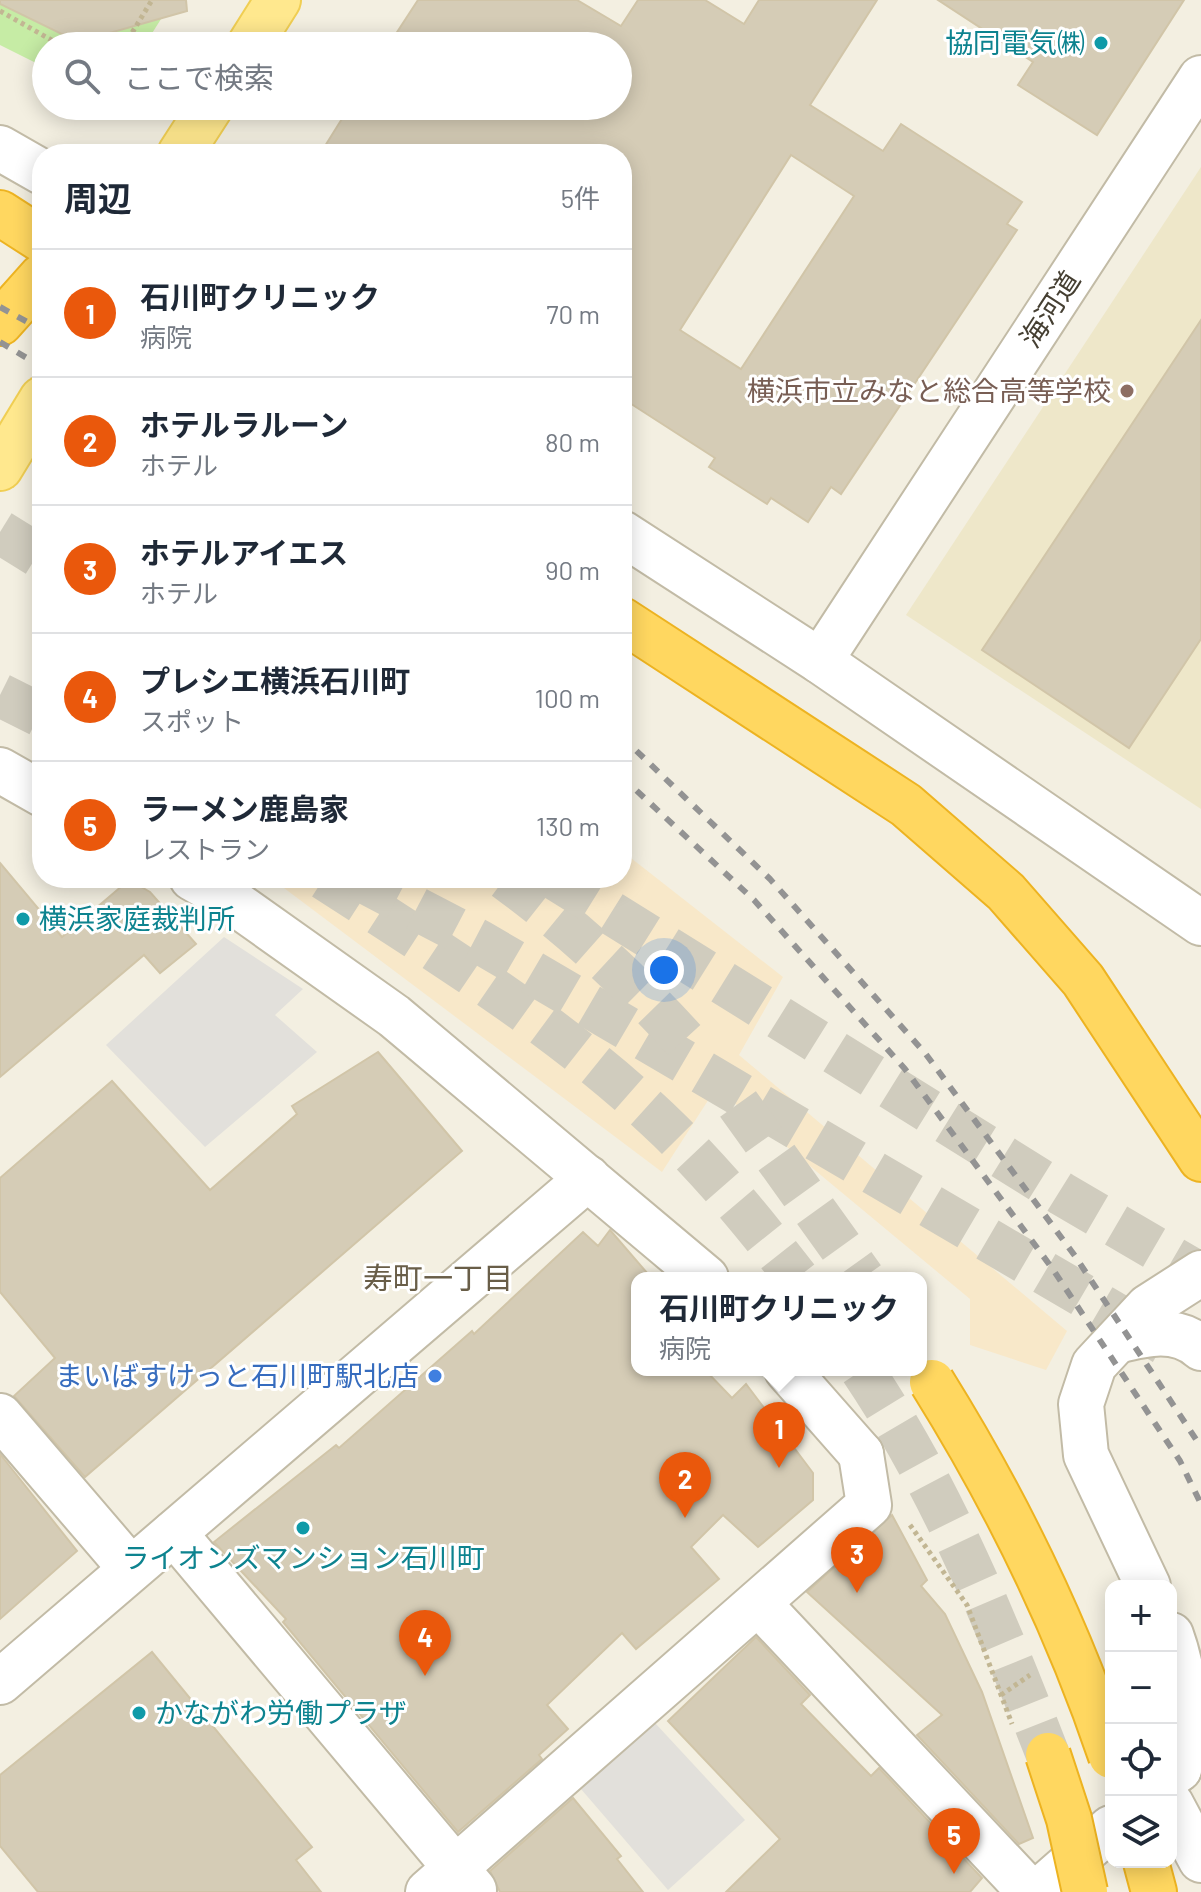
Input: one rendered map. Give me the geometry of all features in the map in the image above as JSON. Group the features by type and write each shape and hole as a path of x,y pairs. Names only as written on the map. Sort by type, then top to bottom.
{"highway":[{"path":"0,213 32,234"},
{"path":"0,323 32,287"},
{"path":"632,627 906,805 1006,892 1083,980 1201,1159"},
{"path":"932,1382 1010,1518 1055,1616 1105,1741"},
{"path":"1048,1755 1069,1819 1085,1892"},
{"path":"1148,1868 1154,1892"}],"main road":[{"path":"258,32 278,0"},
{"path":"186,144 202,120"},
{"path":"0,468 32,415"}],"street":[{"name":"海河道","path":"820,661 1201,78"},
{"path":"0,148 32,166"},
{"path":"632,539 820,661 1201,923"},
{"path":"0,770 32,788"},
{"path":"210,888 394,1016 699,1272"},
{"path":"0,1682 588,1178"},
{"path":"1145,1580 1086,1455 1081,1404 1094,1365 1148,1307 1201,1273"},
{"path":"1117,1341 1156,1332 1176,1335 1201,1348"},
{"path":"174,1533 453,1884 869,1505 861,1454 792,1376"},
{"path":"0,1416 131,1569"},
{"path":"758,1603 1030,1892"},
{"path":"1177,1632 1201,1648"},
{"path":"1177,1651 1187,1700 1180,1774 1201,1860"},
{"path":"1038,1892 1105,1833"}],"path":[{"path":"133,32 152,0"},
{"path":"0,11 37,32"},
{"path":"906,1520 967,1605 1012,1726"}],"shaded area":[{"name":"横浜市立みなと総合高等学校","path":"1201,167 1201,809 906,615"},
{"path":"632,859 783,977 739,1055 1067,1331 1046,1370 970,1345 970,1299 716,1088 662,1172 284,888 632,888"},
{"path":"224,937 303,989 275,1015 317,1052 205,1147 106,1045"},
{"path":"655,1723 745,1820 668,1890 581,1789"}],"green space":[{"path":"0,0 173,0 153,32 32,32 32,61 0,45"}],"building":[{"path":"0,0 186,0 187,11 113,32 57,32 0,4"},
{"path":"418,0 577,0 621,26 638,0 705,0 744,24 759,0 877,0 810,105 883,151 901,124 1022,202 1007,224 1017,230 841,494 831,487 808,522 771,498 767,504 709,467 715,458 632,404 632,144 326,144 341,120 632,120 632,32 397,32","holes":["791,155 854,196 741,369 680,330"]},
{"name":"協同電気㈱","path":"938,0 1184,0 1097,135 1018,85 1033,62"},
{"path":"1201,320 1201,639 1129,748 982,650"},
{"path":"0,863 62,937 120,888 143,888 150,892 196,944 160,973 144,955 0,1077"},
{"path":"378,1052 462,1151 85,1477 14,1396 55,1358 0,1292 0,1178 112,1081 210,1190 297,1114 292,1106"},
{"path":"610,1230 646,1272 631,1272 631,1376 711,1376 732,1398 746,1384 813,1473 813,1500 758,1547 723,1515 691,1547 719,1579 636,1649 622,1633 547,1705 568,1729 539,1755 542,1759 458,1832 283,1622 286,1619 214,1542 336,1445 339,1448 472,1331 474,1334 583,1232 598,1246"},
{"path":"0,1454 77,1551 0,1619"},
{"path":"892,1515 927,1580 921,1586 945,1614 982,1692 1033,1838 1019,1844 917,1735 942,1715 807,1592"},
{"path":"756,1637 810,1695 801,1704 871,1776 879,1768 982,1878 970,1892 726,1892 780,1839 668,1721"},
{"name":"かながわ労働プラザ","path":"152,1652 312,1847 296,1860 321,1892 38,1892 0,1846 0,1775"},
{"path":"573,1798 621,1856 617,1859 643,1892 500,1892 490,1871"}],"tunnel":[{"path":"0,532 32,552"},
{"path":"0,695 32,711"},
{"path":"340,888 503,996 630,1094 703,1165 792,1272"},
{"path":"377,888 480,942 1164,1343"},
{"path":"518,888 606,961 697,1054"},
{"path":"571,888 1062,1194 1201,1275"},
{"path":"738,1104 859,1272"},
{"path":"866,1376 918,1462 966,1557 1048,1755"}],"railway":[{"path":"0,307 32,325"},
{"path":"0,342 32,361"},
{"path":"632,747 770,879 925,1053 1075,1256 1201,1447"},
{"path":"632,786 754,900 905,1069 1052,1268 1180,1461 1201,1504"}],"place":[{"name":"協同電気㈱","path":"1101,43"},
{"name":"横浜市立みなと総合高等学校","path":"1127,391"},
{"name":"横浜家庭裁判所","path":"23,919"},
{"name":"まいばすけっと石川町駅北店","path":"435,1376"},
{"name":"石川町クリニック","path":"779,1468"},
{"name":"ホテルラルーン","path":"685,1518"},
{"name":"ライオンズマンション石川町","path":"303,1528"},
{"name":"ホテルアイエス","path":"857,1593"},
{"name":"プレシエ横浜石川町","path":"425,1676"},
{"name":"かながわ労働プラザ","path":"139,1713"},
{"name":"ラーメン鹿島家","path":"954,1874"}],"district":[{"name":"寿町一丁目","path":"438,1279"}]}
